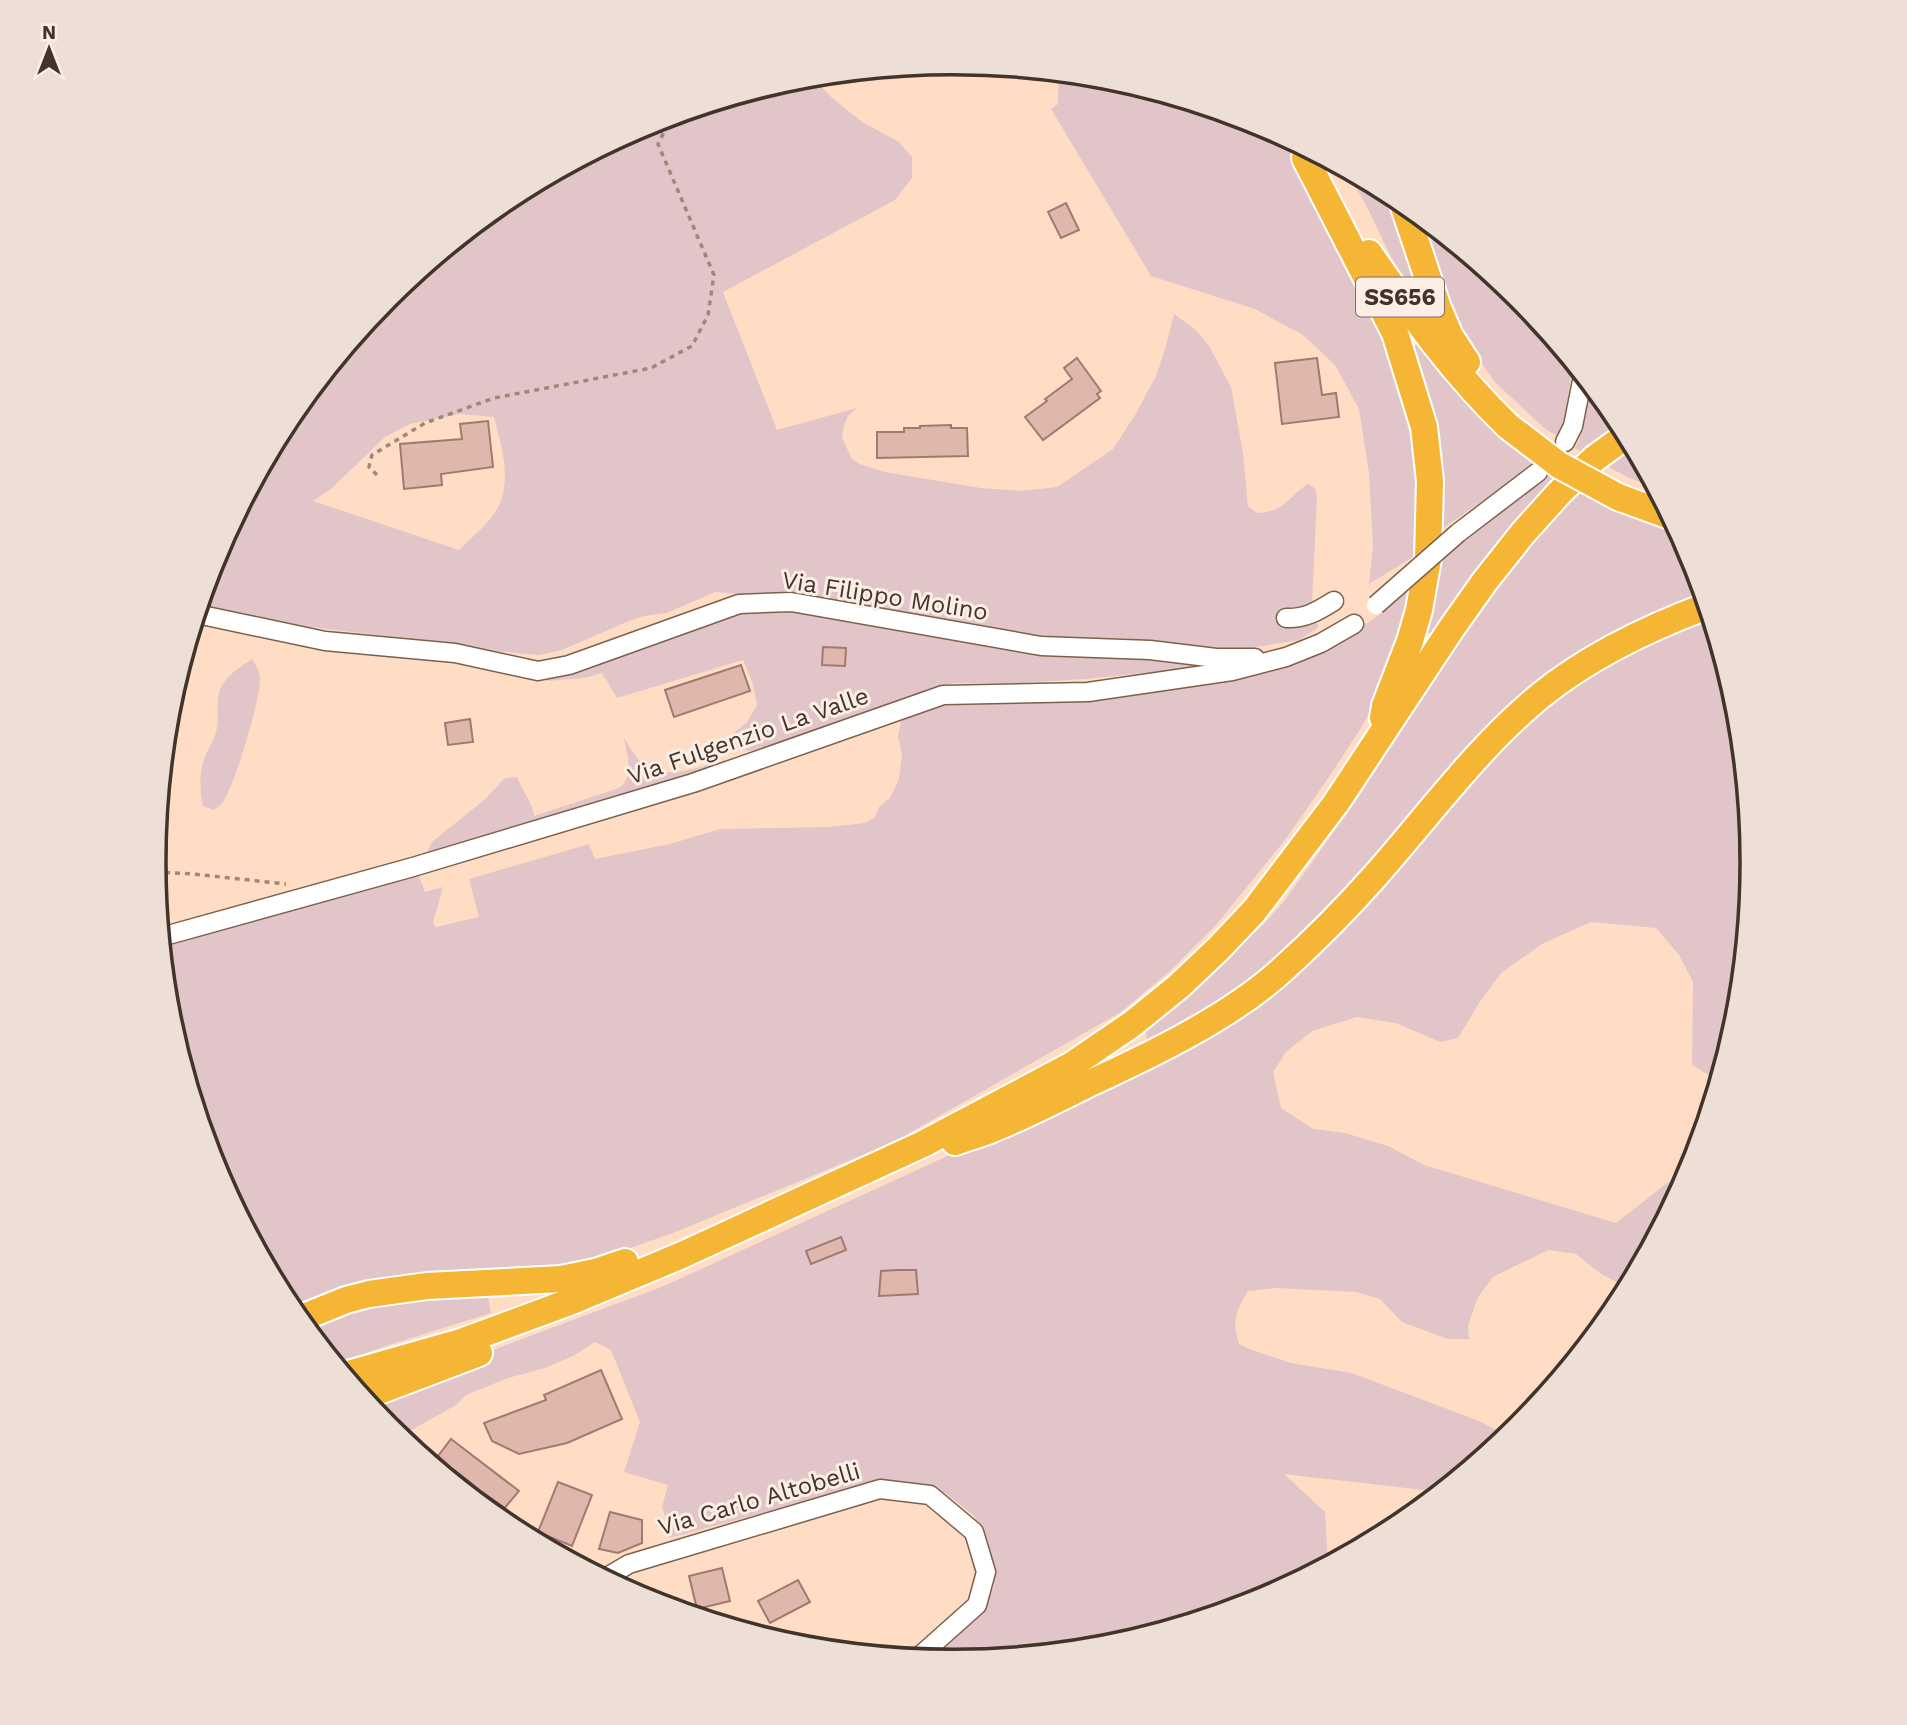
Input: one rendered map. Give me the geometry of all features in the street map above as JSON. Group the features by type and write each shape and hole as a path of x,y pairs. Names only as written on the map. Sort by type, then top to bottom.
{"highway":[{"path":"1304,157 1395,333 1424,427 1430,481 1428,559 1419,610 1385,705 1380,738"},
{"name":"SS656","path":"1305,158 1416,320 1481,400 1559,465 1618,497 1658,511"},
{"path":"1408,220 1450,336 1508,425"},
{"path":"354,1372 461,1342 572,1301 682,1255 867,1171 974,1117 1072,1065 1132,1024 1179,986 1254,911 1336,803 1485,581 1560,492 1594,459 1618,441"},
{"path":"867,1171 994,1129 1171,1044 1232,1008 1279,973 1331,925 1480,753 1541,695 1586,664 1630,639 1699,609"},
{"path":"310,1315 346,1300 396,1289 561,1279 595,1272 629,1260 682,1255"},
{"path":"373,1393 491,1348 572,1301"}],"street":[{"path":"1564,442 1573,426 1581,387"},
{"path":"1376,605 1458,533 1538,472"},
{"path":"1286,618 1298,618 1313,613 1334,601"},
{"name":"Via Filippo Molino","path":"206,616 325,641 455,653 538,671 569,665 739,604 791,602 1041,646 1150,650 1216,658 1286,657"},
{"name":"Via Fulgenzio La Valle","path":"170,935 413,867 693,783 943,695 1088,692 1232,671 1286,657 1321,643 1354,624"},
{"name":"Via Carlo Altobelli","path":"614,1573 629,1564 880,1489 930,1495 974,1532 986,1572 977,1605 928,1649"}],"path":[{"path":"377,475 369,467 373,456 425,423 494,398 651,368 692,346 708,315 714,275 658,144 665,130"},
{"path":"166,873 294,885 313,895"}],"shaded area":[{"path":"1059,82 1107,90 1207,117 1298,154 1335,222 1420,427 1426,544 1410,559 1369,584 1373,546 1369,473 1359,409 1335,365 1303,335 1255,309 1151,276 1051,109 1058,104"},
{"path":"821,87 862,122 899,142 912,157 912,178 895,200 723,292 777,430 857,408 848,416 842,438 852,459 860,464 885,472 981,488 1021,491 1057,487 1113,449 1156,376 1174,314 1196,330 1209,346 1231,387 1243,453 1248,506 1257,513 1267,512 1281,507 1308,484 1315,488 1317,496 1312,604 1314,619 1319,627 1299,640 1251,648 1200,649 1125,638 1077,640 996,635 774,597 715,592 667,613 644,616 562,650 539,655 261,621 208,611 238,535 272,469 329,383 397,306 474,238 560,181 605,156 652,135 750,102","holes":["460,414 494,417 505,479 500,503 490,519 459,550 313,501 332,488 385,437 410,424"]},
{"path":"1354,185 1399,214 1422,292 1406,279 1398,268"},
{"path":"1422,230 1473,271 1510,306 1571,375 1559,437 1544,428 1495,382 1472,350 1443,300"},
{"path":"1422,341 1494,428 1533,465 1442,529 1442,476 1438,437 1429,395 1412,350"},
{"path":"1588,397 1613,433 1585,454 1575,448"},
{"path":"1623,450 1643,483 1627,477 1605,465"},
{"path":"1543,471 1563,483 1434,635 1423,630 1435,567"},
{"path":"1575,489 1604,504 1664,524 1696,600 1633,628 1392,845 1270,969 1159,1042 1147,1039 1145,1027 1204,981 1265,923 1285,900 1358,798 1396,739 1429,679 1510,562"},
{"path":"1419,579 1388,679 1361,728 1285,840 1216,925 1171,970 1121,1012 892,1143 673,1233 571,1269 507,1273 425,1272 376,1281 304,1307 247,1211 208,1116 193,1066 181,1016 171,945 417,870 425,892 443,887 433,923 436,927 479,917 469,879 589,844 595,859 670,844 720,829 829,827 865,823 875,817 879,807 890,798 899,779 902,754 898,737 902,716 950,700 1204,682 1266,672 1296,664 1325,651 1382,613"},
{"path":"745,608 792,608 1230,662 1085,679 1023,683 954,683 911,695 750,751 738,749 734,743 734,733 747,722 757,705 753,684 743,660 617,698 602,673 584,678 548,681 532,673"},
{"path":"1702,620 1726,709 1739,811 1739,914 1726,1016 1711,1076 1692,1065 1693,982 1679,955 1656,928 1591,922 1542,944 1501,973 1458,1038 1440,1042 1396,1023 1357,1017 1312,1031 1286,1052 1273,1072 1281,1108 1313,1129 1345,1133 1388,1146 1424,1165 1616,1223 1675,1177 1660,1211 1618,1283 1601,1274 1576,1254 1548,1250 1493,1277 1478,1297 1468,1326 1469,1339 1448,1339 1402,1322 1380,1299 1356,1292 1276,1288 1248,1291 1236,1317 1239,1344 1291,1363 1352,1373 1479,1421 1498,1431 1428,1491 1284,1474 1325,1512 1327,1555 1255,1590 1157,1623 1056,1643 1005,1648 935,1649 988,1601 994,1586 992,1559 985,1532 973,1515 945,1493 920,1486 860,1487 669,1538 662,1507 668,1485 624,1472 640,1422 611,1350 595,1342 573,1356 545,1368 508,1378 466,1395 456,1405 410,1431 379,1400 498,1348 664,1286 1192,1041 1545,700 1622,652"},
{"path":"252,659 260,679 252,722 227,794 214,810 203,806 200,779 202,765 217,726 218,695 229,676"},
{"path":"624,738 642,763 658,771 678,772 727,760 710,771 425,857 432,842 484,800 505,778 517,777 534,816 619,788 628,772"},
{"path":"485,1293 491,1313 345,1361 312,1319 337,1309"}],"building":[{"path":"1066,203 1079,230 1061,238 1048,212"},
{"path":"1077,358 1101,391 1097,394 1100,398 1043,440 1025,417 1072,379 1064,368"},
{"path":"1317,358 1322,395 1336,393 1339,417 1282,424 1275,363"},
{"path":"488,421 493,467 441,474 442,485 404,489 400,444 462,439 460,424"},
{"path":"951,425 951,428 967,428 968,456 877,458 877,432 904,432 904,428"},
{"path":"823,647 846,648 845,666 822,665"},
{"path":"741,665 750,691 674,717 665,690"},
{"path":"470,719 473,742 448,745 445,723"},
{"path":"841,1237 846,1250 811,1264 806,1251"},
{"path":"916,1270 918,1294 879,1296 881,1271"},
{"path":"601,1370 622,1419 567,1443 519,1454 492,1441 484,1423 546,1400 544,1395"},
{"path":"451,1439 519,1491 504,1509 437,1457"},
{"path":"558,1482 592,1495 572,1546 538,1531"},
{"path":"610,1512 642,1520 642,1543 618,1553 599,1549"},
{"path":"722,1568 730,1601 701,1608 696,1607 689,1576"},
{"path":"798,1580 810,1602 770,1623 758,1601"}]}
